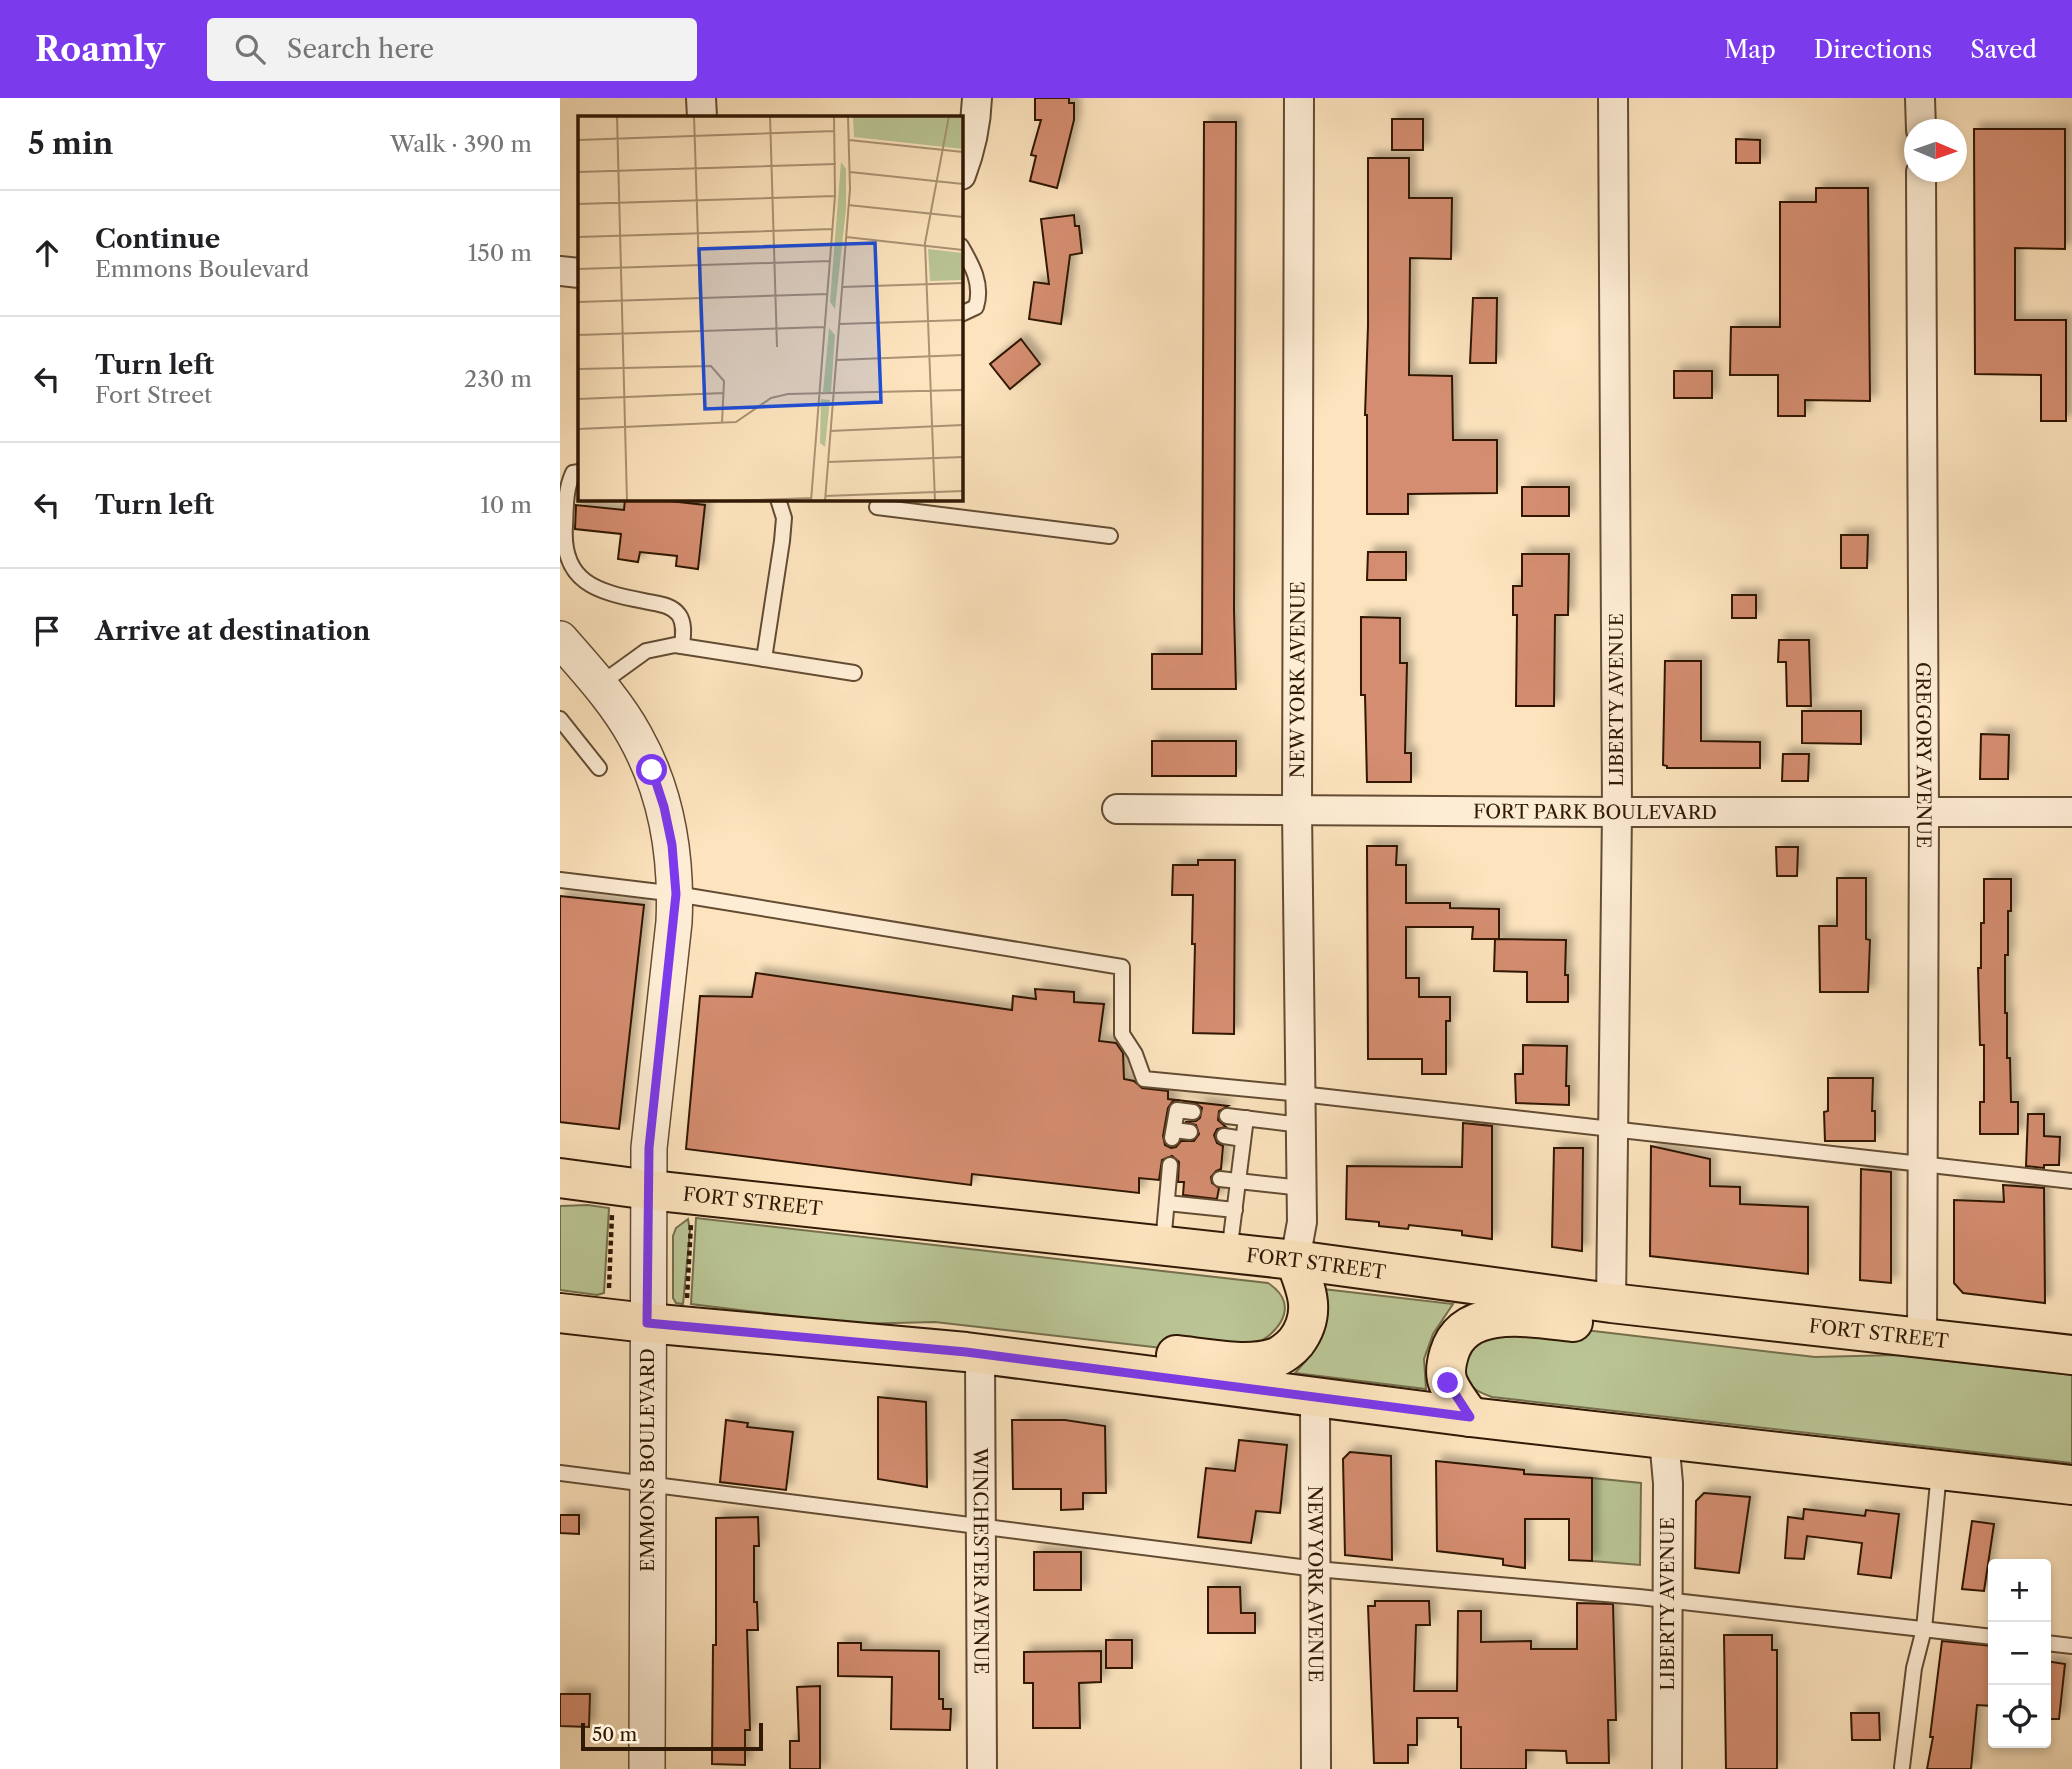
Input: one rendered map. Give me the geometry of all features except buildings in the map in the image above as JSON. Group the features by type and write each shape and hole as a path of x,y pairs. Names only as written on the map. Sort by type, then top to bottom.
{"main road":[{"name":"FORT STREET","path":"560,1178 1295,1260 1611,1303 2072,1355"},
{"path":"973,1353 1002,1340 1247,1361 1274,1358 1292,1346 1304,1330 1309,1313 1305,1285 1295,1260"},
{"path":"560,1313 973,1353 1470,1417 2072,1485"},
{"path":"1470,1417 1448,1383 1445,1367 1452,1345 1466,1328 1487,1319 1527,1317 1798,1347 1866,1331"}],"street":[{"path":"701,98 702,116"},
{"path":"962,173 976,122 977,98"},
{"name":"NEW YORK AVENUE","path":"1295,1260 1302,1222 1297,810 1299,98"},
{"name":"LIBERTY AVENUE","path":"1611,1303 1617,812 1613,98"},
{"path":"1920,98 1921,119"},
{"name":"GREGORY AVENUE","path":"1921,182 1924,813 1922,1337"},
{"path":"560,271 578,273"},
{"name":"EMMONS BOULEVARD","path":"560,639 635,735 652,770 672,845 676,894 649,1148 647,1769"},
{"name":"FORT PARK BOULEVARD","path":"1117,808 1924,813 2072,811"},
{"name":"WINCHESTER AVENUE","path":"973,1353 982,1526 982,1769"},
{"name":"NEW YORK AVENUE","path":"1315,1398 1316,1769"},
{"name":"LIBERTY AVENUE","path":"1664,1439 1668,1483 1667,1769"}],"lane":[{"path":"962,248 976,275 980,295 976,307 962,314"},
{"path":"578,472 573,473 567,485 564,542 568,558 581,580 601,592 668,605 679,615 684,631 682,646"},
{"path":"764,659 782,541 784,518 778,500"},
{"path":"877,507 1110,536"},
{"path":"598,686 646,651 675,645 853,673"},
{"path":"560,719 599,768"},
{"path":"560,880 676,894 1122,967 1122,1034 1135,1054 1144,1079 1301,1094 2072,1181"},
{"path":"1191,1132 1173,1134 1177,1110 1193,1112"},
{"path":"1227,1116 1301,1125"},
{"path":"1229,1253 1246,1118"},
{"path":"1224,1136 1243,1139"},
{"path":"1163,1246 1170,1169 1185,1175"},
{"path":"1220,1179 1302,1188"},
{"path":"1167,1203 1235,1210"},
{"path":"1902,1767 1914,1668 1924,1629 1940,1470"},
{"path":"560,1473 1316,1569 1667,1601 1988,1636"},
{"path":"2051,1644 2072,1646"}],"path":[{"path":"608,1293 612,1209"},
{"path":"687,1306 691,1220"}],"green space":[{"path":"588,1205 609,1208 604,1293 597,1295 560,1290 560,1206"},
{"path":"696,1218 1268,1283 1279,1292 1284,1302 1284,1312 1281,1322 1265,1339 1236,1352 1214,1354 935,1322 854,1324 691,1304"},
{"path":"688,1219 690,1231 683,1304 676,1303 673,1298 673,1236 676,1228"},
{"path":"1323,1289 1453,1304 1433,1334 1424,1359 1426,1389 1295,1373 1312,1353 1320,1335"},
{"path":"1534,1324 1815,1357 1896,1355 2072,1375 2072,1463 1492,1397 1472,1386 1465,1373 1469,1352 1488,1339"},
{"path":"1592,1478 1641,1483 1640,1565 1592,1561"}],"route":[{"path":"652,770 672,845 676,894 649,1148 647,1323 966,1352 1470,1417 1448,1383"}]}
